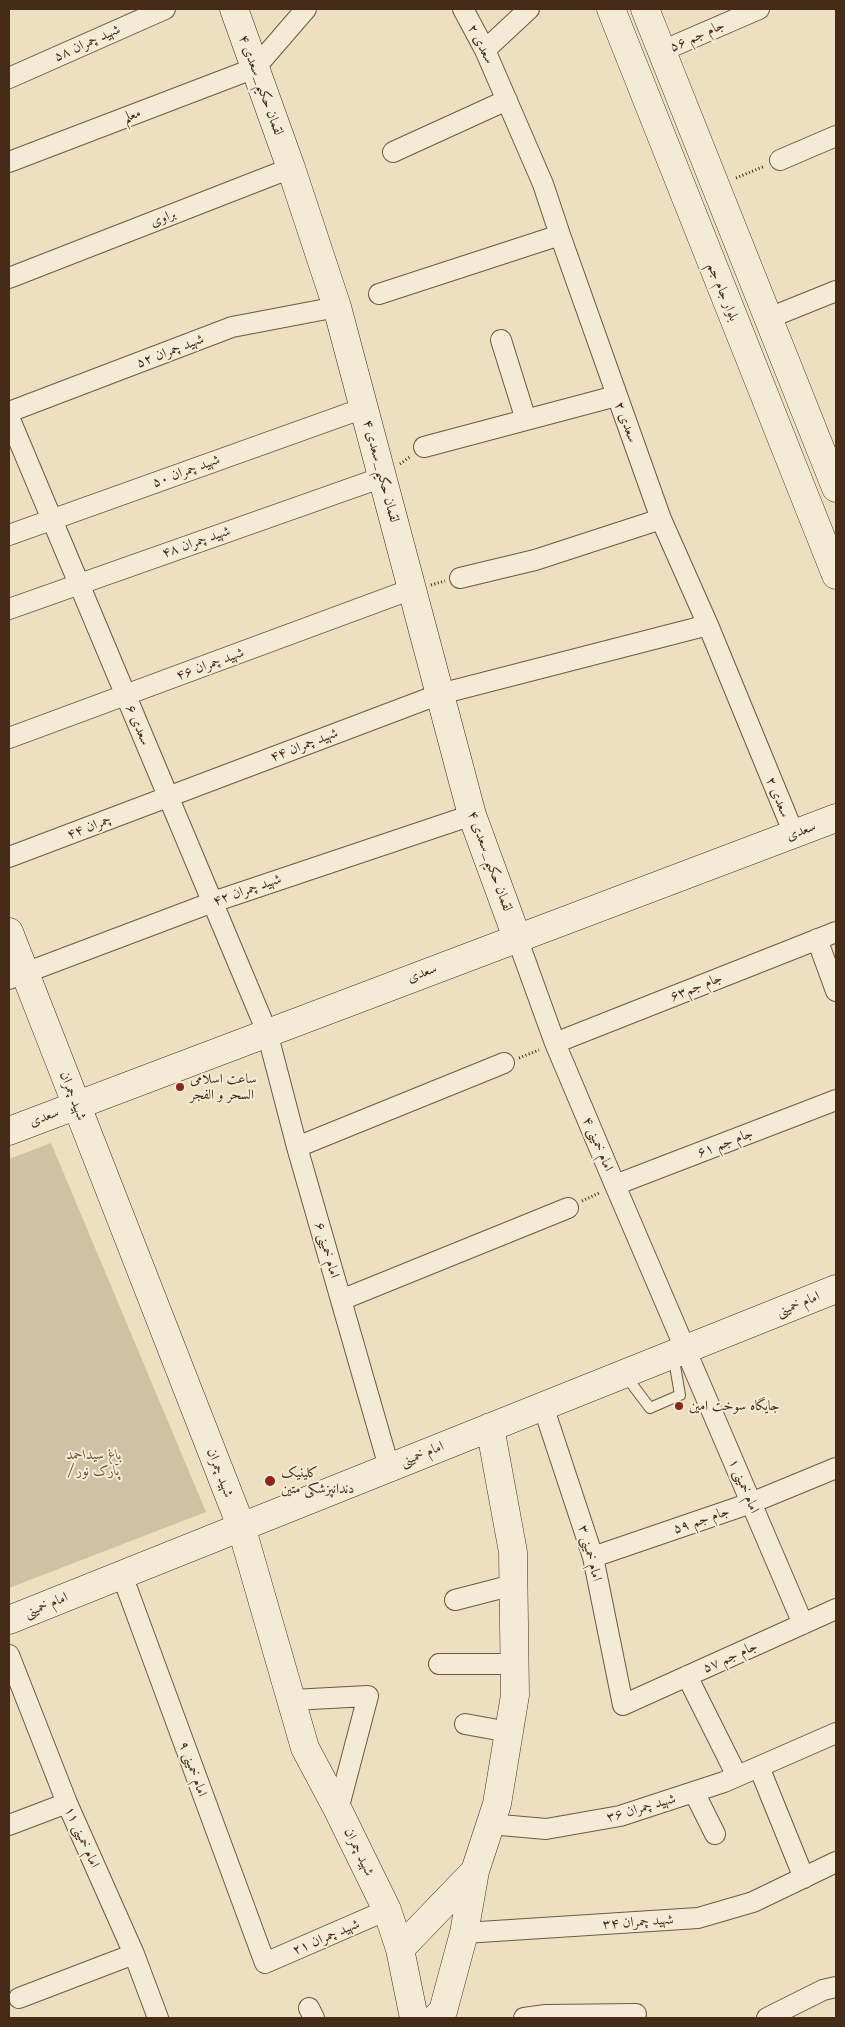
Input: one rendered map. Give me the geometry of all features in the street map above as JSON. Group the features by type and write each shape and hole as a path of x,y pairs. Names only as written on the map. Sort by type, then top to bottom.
{"main road":[{"name":"لقمان حکیم_سعدی ۴","path":"234,9 291,168 337,307 472,815 517,938"},
{"name":"بلوار جام جم","path":"611,9 836,575"},
{"path":"645,9 836,488"},
{"path":"632,63 662,51"},
{"name":"سعدی","path":"9,1131 836,818"},
{"name":"شهید چمران","path":"9,932 17,976 76,1105 241,1526 306,1748 387,1910 400,1949 414,2018"},
{"name":"امام خمینی","path":"9,1620 836,1289"},
{"path":"436,2018 444,2011 464,1933 475,1871 497,1804 514,1695 513,1552 490,1427"},
{"path":"400,1949 475,1871"}],"street":[{"name":"شهید چمران ۵۸","path":"9,78 165,9"},
{"path":"255,68 306,9"},
{"name":"سعدی ۲","path":"463,9 485,50 543,184 616,396 661,519 708,625 794,834"},
{"path":"485,50 529,9"},
{"name":"جام جم ۵۶","path":"662,51 759,9"},
{"name":"معلم","path":"9,162 255,68"},
{"path":"393,152 507,100"},
{"path":"780,160 836,136"},
{"name":"براوی","path":"9,278 291,168"},
{"path":"379,294 560,235"},
{"path":"769,318 836,291"},
{"name":"شهید چمران ۵۲","path":"9,412 232,327 337,307"},
{"path":"501,340 526,420"},
{"path":"424,447 616,396"},
{"name":"شهید چمران ۵۰","path":"9,534 364,408"},
{"name":"سعدی ۶","path":"9,417 267,1032"},
{"name":"شهید چمران ۴۸","path":"9,609 78,583 383,477"},
{"path":"460,578 535,560 661,519"},
{"name":"شهید چمران ۴۶","path":"9,738 412,589"},
{"name":"شهید چمران ۴۴","path":"168,797 440,694 708,625"},
{"name":"چمران ۴۴","path":"9,858 168,797"},
{"name":"شهید چمران ۴۲","path":"17,976 212,902 472,815"},
{"name":"جام جم۶۳","path":"556,1043 836,932"},
{"name":"امام خمینی ۴","path":"517,938 556,1043 615,1185 679,1351"},
{"path":"817,939 836,991"},
{"name":"امام خمینی ۶","path":"267,1032 389,1467"},
{"path":"298,1147 504,1064"},
{"name":"جام جم ۶۱","path":"615,1185 836,1100"},
{"path":"341,1300 568,1208"},
{"name":"امام خمینی ۱","path":"679,1351 751,1503 803,1624"},
{"name":"امام خمینی ۳","path":"543,1406 593,1557 623,1705"},
{"name":"جام جم ۵۹","path":"593,1557 751,1503 836,1468"},
{"name":"امام خمینی ۹","path":"122,1575 265,1963"},
{"path":"455,1600 513,1585"},
{"name":"جام جم ۵۷","path":"623,1705 836,1609"},
{"name":"امام خمینی ۱۱","path":"9,1655 67,1803 134,1954 158,2018"},
{"path":"439,1664 515,1664"},
{"path":"687,1676 737,1776"},
{"path":"292,1700 368,1696 338,1810"},
{"path":"466,1724 508,1732"},
{"name":"شهید چمران ۳۶","path":"489,1824 546,1829 620,1816 737,1776 836,1733"},
{"path":"759,1767 804,1878"},
{"path":"694,1792 715,1834"},
{"path":"9,1825 67,1803"},
{"name":"شهید چمران ۳۴","path":"464,1933 698,1918 753,1902 836,1862"},
{"name":"شهید چمران ۲۱","path":"265,1963 387,1910"},
{"path":"19,1998 134,1954"},
{"path":"766,2018 814,1994 836,1987"},
{"path":"524,2018 546,2015 636,2014"}],"lane":[{"path":"624,1373 650,1408 680,1395 679,1351"}],"path":[{"path":"717,186 780,160"},
{"path":"383,477 424,447"},
{"path":"412,589 460,578"},
{"path":"504,1064 556,1043"},
{"path":"568,1208 615,1185"}],"green space":[{"name":"باغ سیداحمد | پارک نور","path":"51,1143 206,1512 9,1588 9,1159"}],"place":[{"name":"ساعت اسلامی السحر و الفجر","path":"180,1087"},
{"name":"جایگاه سوخت امین","path":"679,1406"},
{"name":"کلینیک دندانپزشکی متین","path":"270,1481"}]}
